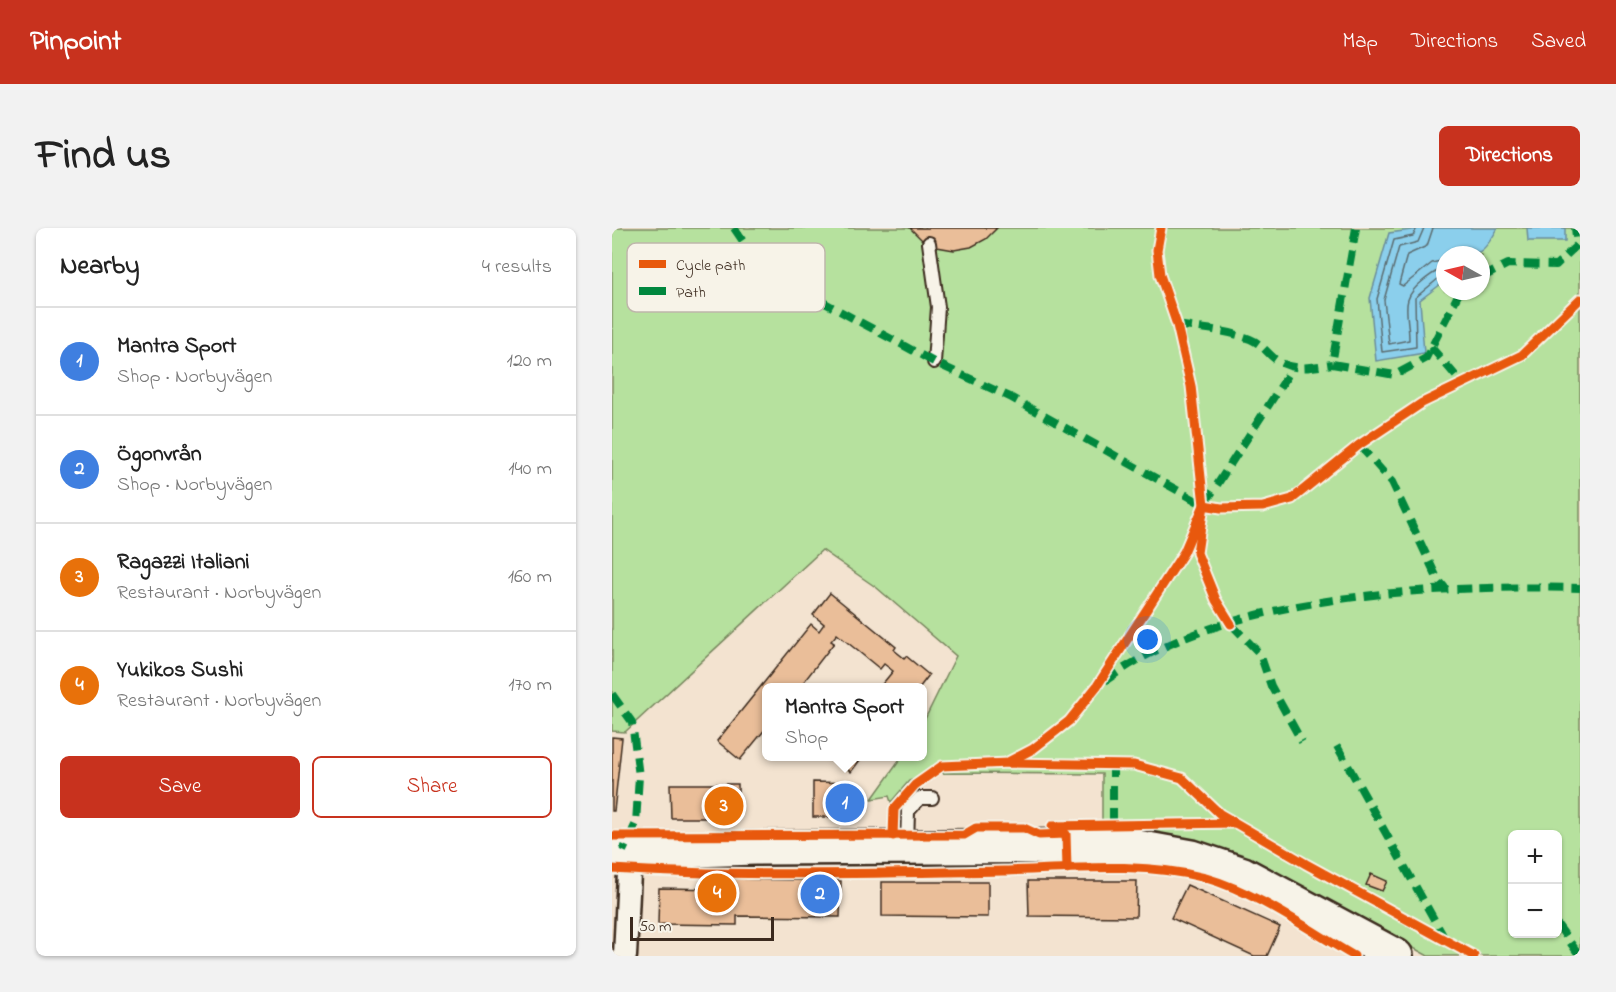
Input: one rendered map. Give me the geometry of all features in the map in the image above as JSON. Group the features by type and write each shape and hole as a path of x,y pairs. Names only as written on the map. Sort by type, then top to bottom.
{"street":[{"path":"621,949 621,851 907,846 1131,846 1192,857 1243,874 1396,956"}],"lane":[{"path":"929,243 938,308 934,362"},
{"path":"907,846 908,811 920,798 932,798"}],"green space":[{"path":"612,228 1580,228 1580,956 1428,956 1363,920 1074,833 1072,825 1106,824 1102,822 1102,774 932,773 909,781 891,802 889,796 872,799 899,761 927,761 927,715 956,656 877,588 822,550 625,732 612,731"}],"water":[{"path":"1426,228 1498,228 1486,246 1436,246 1436,288 1420,300 1424,353 1376,361 1370,298 1389,233"},
{"path":"1527,228 1565,228 1565,241 1528,241"}],"building":[{"path":"910,228 997,228 986,239 971,247 954,250 937,247 922,240"},
{"path":"830,593 896,647 894,650 904,658 906,656 929,675 923,683 883,683 893,671 884,664 880,669 837,634 831,641 834,643 803,683 764,683 811,624 819,631 824,624 813,615"},
{"path":"762,685 762,733 740,760 717,741"},
{"path":"612,737 622,738 614,811 612,811"},
{"path":"837,761 859,761 851,772"},
{"path":"813,782 854,783 854,817 813,817"},
{"path":"670,784 738,784 738,818 671,818"},
{"path":"1371,874 1387,881 1382,891 1366,885"},
{"path":"728,879 841,881 840,917 737,916 737,925 658,924 659,888 728,889"},
{"path":"1028,881 1137,881 1136,917 1029,916"},
{"path":"882,882 988,882 988,917 882,916"},
{"path":"1187,885 1280,927 1267,956 1254,956 1171,918"}],"marked path":[{"path":"734,228 744,243"},
{"path":"1356,228 1332,364 1395,375 1426,358 1455,300"},
{"path":"1490,273 1508,264 1556,265 1577,245 1575,228"},
{"path":"825,303 934,362 1010,397 1204,505 1292,369"},
{"path":"1177,325 1250,339 1261,345 1275,359 1289,366 1332,364"},
{"path":"1431,347 1462,383"},
{"path":"1359,445 1392,482 1437,578 1446,589"},
{"path":"1105,681 1155,651 1210,628 1271,612 1334,600 1398,593 1522,587 1580,588"},
{"path":"1231,624 1260,654 1271,686 1302,742"},
{"path":"612,694 632,722 639,776 636,823 623,851"},
{"path":"1337,746 1445,939"},
{"path":"1113,765 1113,823"},
{"path":"1562,931 1580,956"}],"cycle path":[{"path":"1008,762 1033,749 1069,721 1097,686 1184,552 1204,505 1191,386 1177,325 1160,275 1157,250 1161,228"},
{"path":"1231,624 1216,600 1197,553 1204,505 1221,508 1263,507 1292,499 1359,445 1422,403 1522,355 1580,299"},
{"path":"893,836 894,809 915,785 942,766 1008,763 1134,765 1182,778 1220,814 1474,956"},
{"path":"1052,826 1234,823"},
{"path":"612,836 964,835 976,828 1024,828 1039,835 1066,834 1067,869"},
{"path":"612,869 807,874 1105,867 1156,869 1206,878 1244,892 1282,912 1354,956"}],"place":[{"name":"Mantra Sport","path":"845,803"},
{"name":"Ragazzi Italiani","path":"724,806"},
{"name":"Yukikos Sushi","path":"717,893"},
{"name":"Ögonvrån","path":"820,894"}]}
